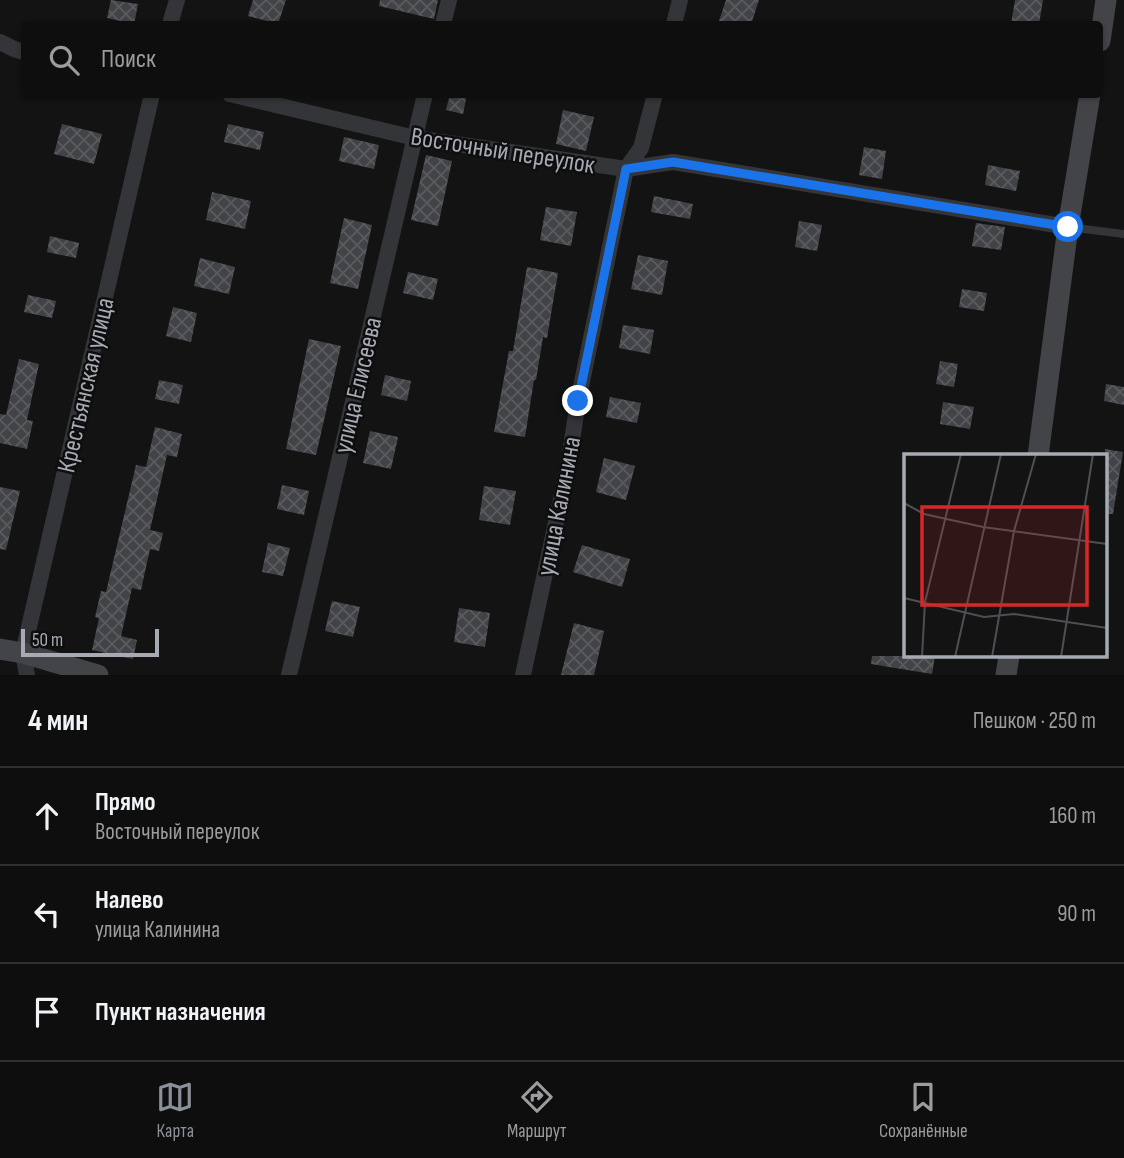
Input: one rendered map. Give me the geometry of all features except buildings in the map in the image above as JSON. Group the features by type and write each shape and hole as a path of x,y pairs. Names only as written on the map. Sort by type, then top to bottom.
{"main road":[{"path":"1103,21 1106,0"},
{"path":"1038,454 1068,227 1089,98"},
{"path":"0,649 99,675"},
{"path":"1006,675 1009,657"}],"street":[{"path":"171,21 177,0"},
{"path":"444,21 449,0"},
{"path":"675,21 680,0"},
{"path":"0,42 21,51"},
{"name":"Крестьянская улица","path":"26,675 23,653 151,98"},
{"name":"Восточный переулок","path":"247,98 415,138 626,169 673,162 1068,227"},
{"name":"улица Елисеева","path":"289,675 424,98"},
{"name":"улица Калинина","path":"523,675 568,467 578,401 626,169 641,148 654,98"}],"lane":[{"path":"1068,227 1124,234"}],"route":[{"path":"578,401 626,169 673,162 1068,227"}]}
